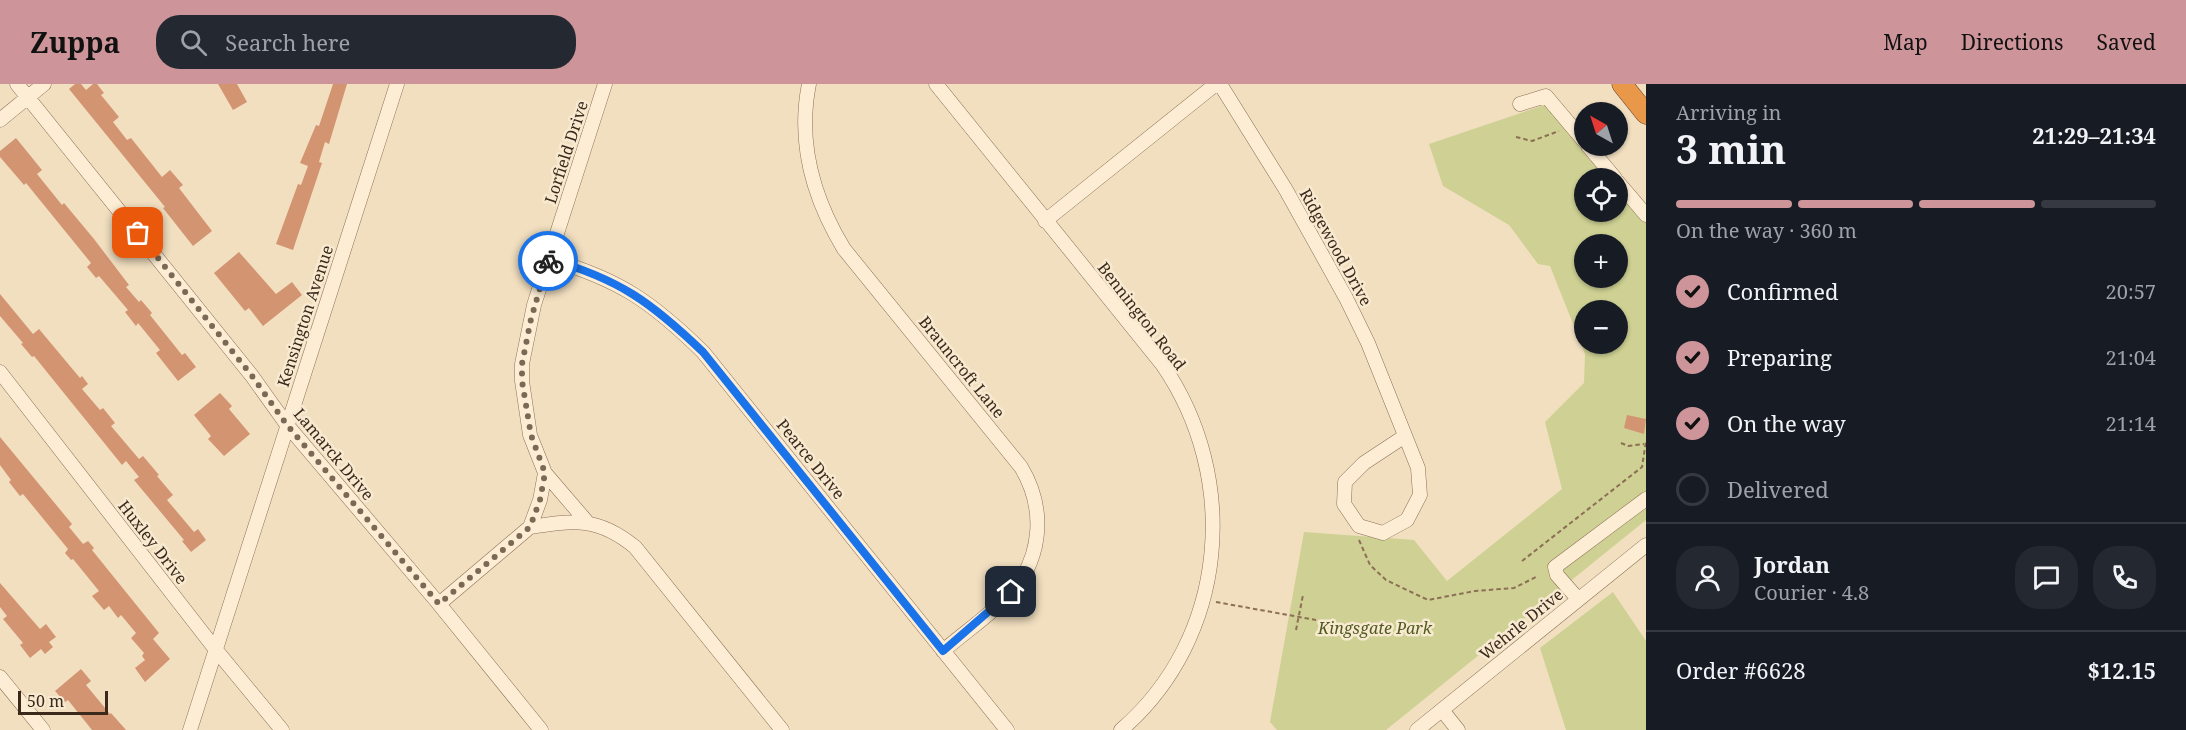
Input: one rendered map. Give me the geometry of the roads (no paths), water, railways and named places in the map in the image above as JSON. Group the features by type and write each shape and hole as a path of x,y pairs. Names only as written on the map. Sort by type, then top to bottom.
{"highway":[{"path":"1623,84 1646,114"}],"street":[{"name":"Lamarck Drive","path":"17,84 252,376 287,425 439,604 541,730"},
{"path":"0,120 44,84"},
{"name":"Kensington Avenue","path":"190,730 397,84"},
{"name":"Lorfield Drive","path":"587,522 545,473 531,435 522,381 522,364 532,314 605,84"},
{"name":"Brauncroft Lane","path":"809,84 805,122 808,163 821,207 832,228 844,249 1021,467 1034,495 1038,512 1036,546 1022,578 1004,599 943,651"},
{"name":"Bennington Road","path":"936,84 1162,364 1182,397 1204,450 1213,507 1211,565 1204,600 1185,647 1171,672 1142,710 1121,730"},
{"path":"1045,221 1218,84"},
{"name":"Ridgewood Drive","path":"1218,84 1286,190 1346,298 1368,343 1418,468 1420,495 1407,520 1383,533 1359,526 1344,504 1345,482 1364,463 1405,436"},
{"path":"1537,84 1574,129"},
{"path":"1520,104 1546,96"},
{"path":"1596,156 1607,168"},
{"path":"1628,193 1646,215"},
{"name":"Pearce Drive","path":"549,259 622,286 671,321 703,352 1007,730"},
{"name":"Huxley Drive","path":"0,372 216,650 282,730"},
{"path":"439,604 530,527 540,500 545,473"},
{"path":"1578,599 1557,575 1555,567 1646,499"},
{"name":"Lorfield Drive","path":"530,527 567,521 587,522 610,530 635,547 782,730"},
{"name":"Wehrle Drive","path":"1417,730 1646,545"},
{"path":"0,677 43,730"},
{"path":"1442,710 1458,730"}],"park label":[{"name":"Kingsgate Park","path":"1375,628"}]}
